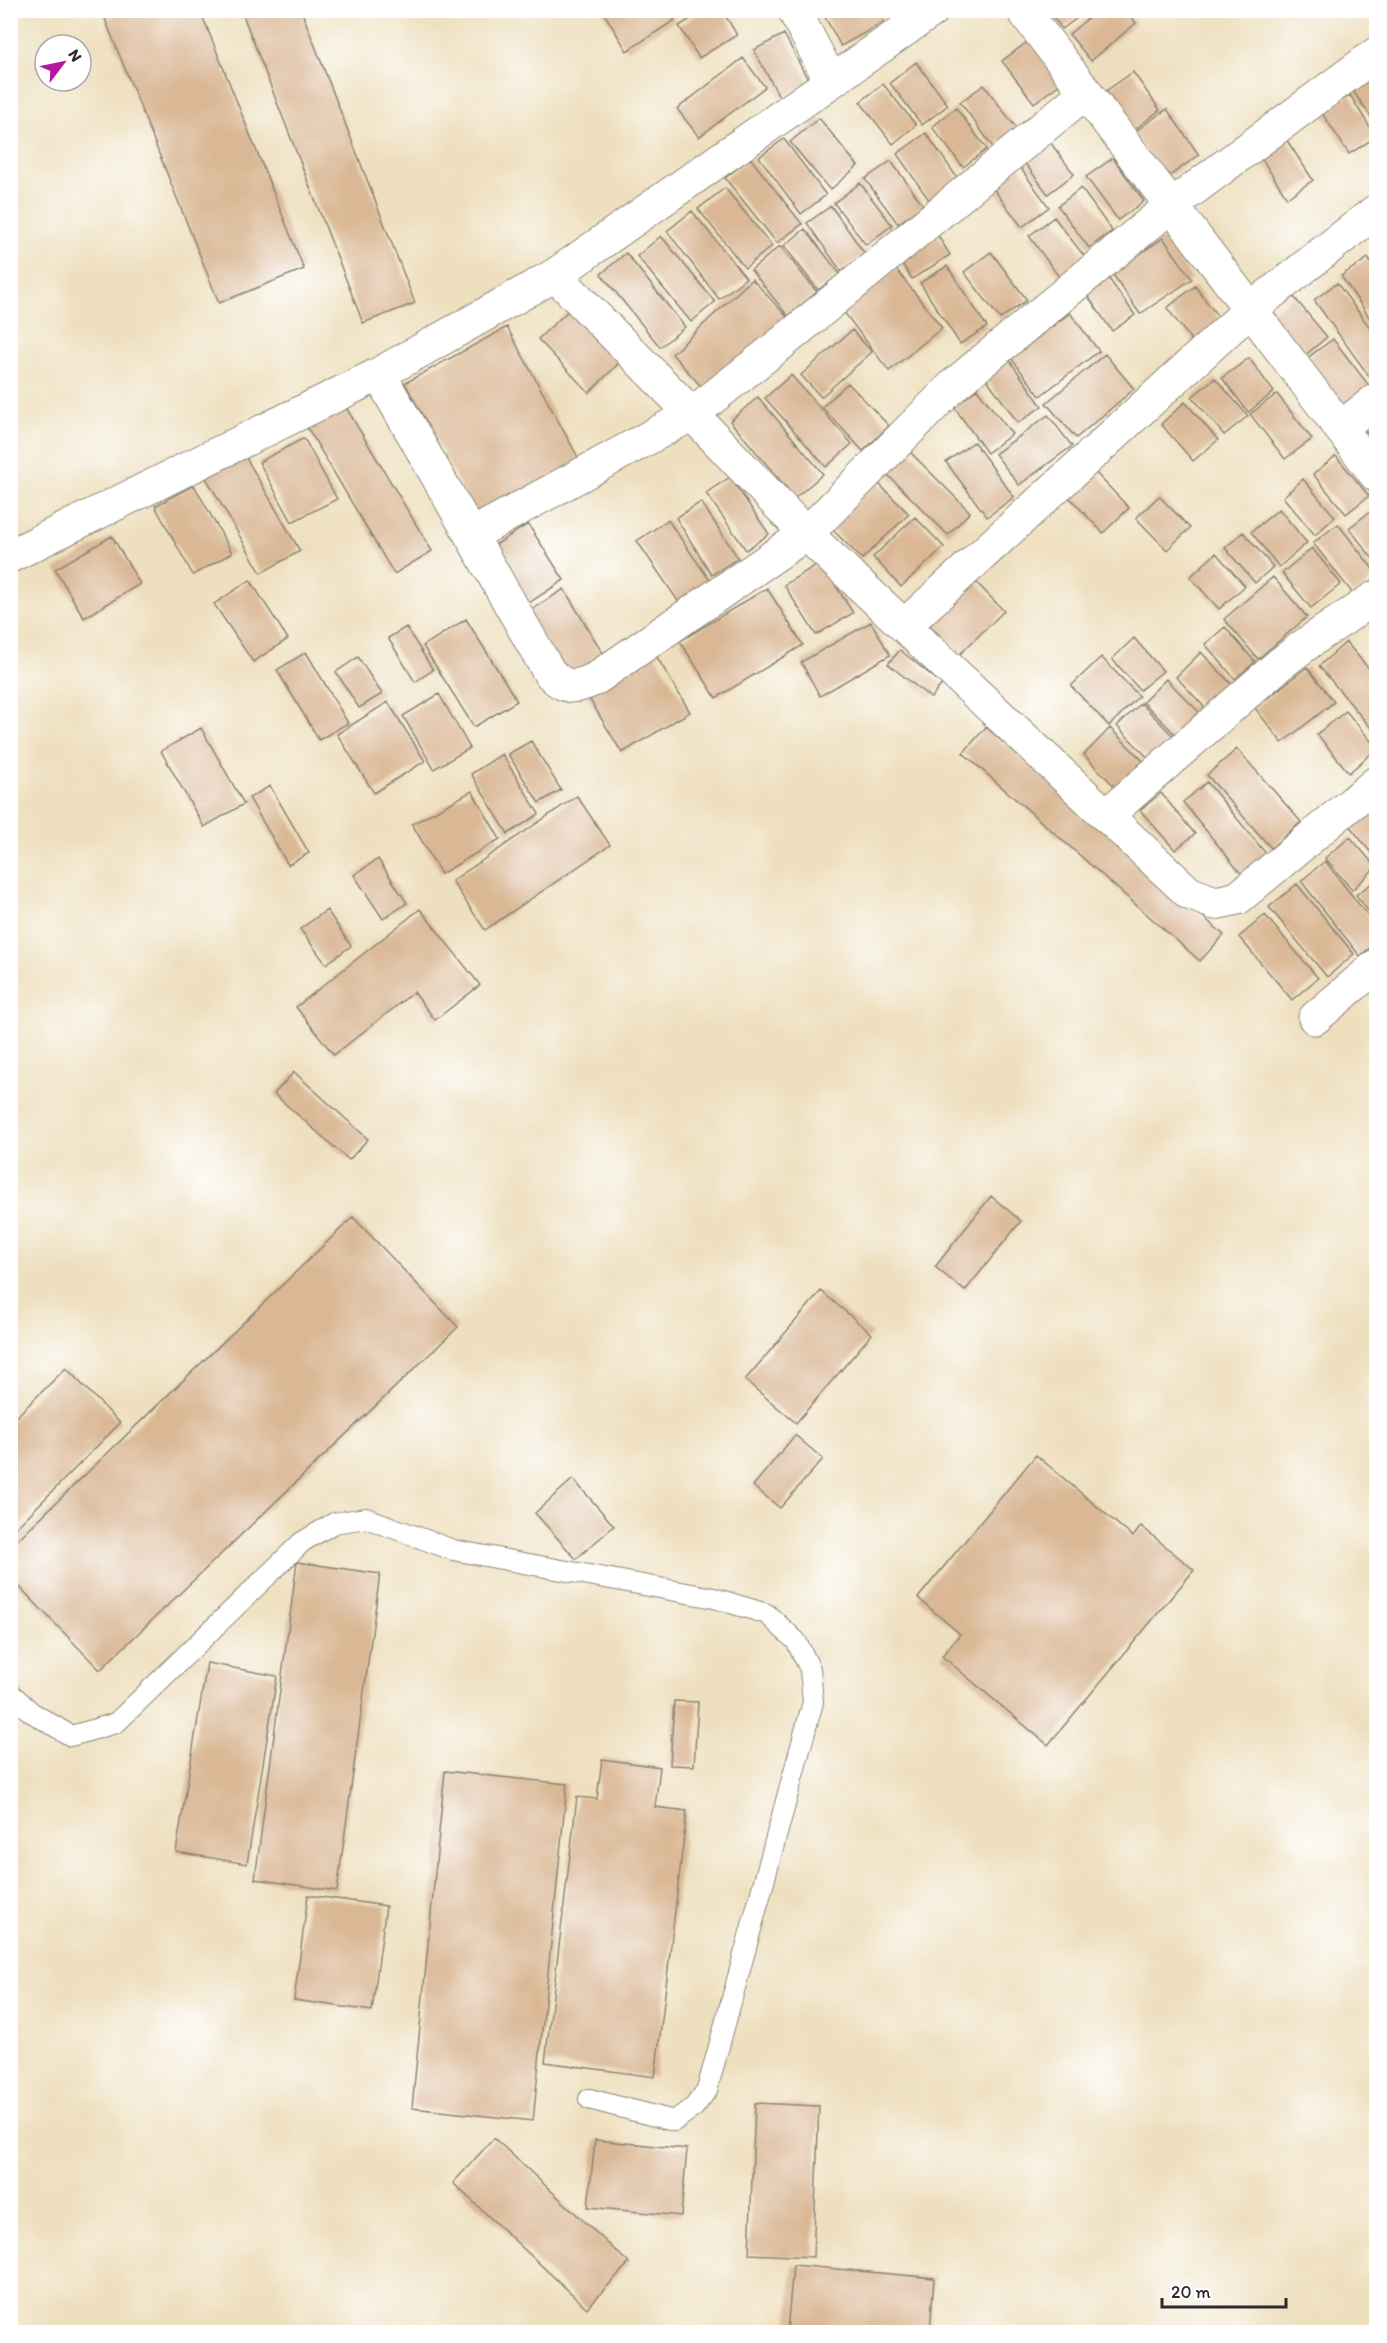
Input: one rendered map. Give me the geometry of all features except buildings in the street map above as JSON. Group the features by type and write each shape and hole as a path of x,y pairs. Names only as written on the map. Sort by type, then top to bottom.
{"street":[{"path":"794,10 831,81"},
{"path":"10,556 379,374 555,275 933,10"},
{"path":"1023,10 1377,476"},
{"path":"379,374 549,672 558,683 574,687 595,679 807,534 955,384 1172,205 1377,54"},
{"path":"471,535 692,414 782,343 1086,92"},
{"path":"904,626 1251,309 1377,211"},
{"path":"555,275 807,534 1189,893 1215,903 1238,898 1377,783"},
{"path":"1340,428 1377,400"},
{"path":"1106,816 1281,664 1309,642 1377,597"},
{"path":"1315,1018 1377,966"}],"lane":[{"path":"10,1693 31,1712 71,1736 116,1723 302,1542 334,1523 366,1518 453,1550 714,1598 767,1614 796,1641 801,1650 810,1669 813,1702 707,2090 694,2107 674,2121 589,2099"}]}
